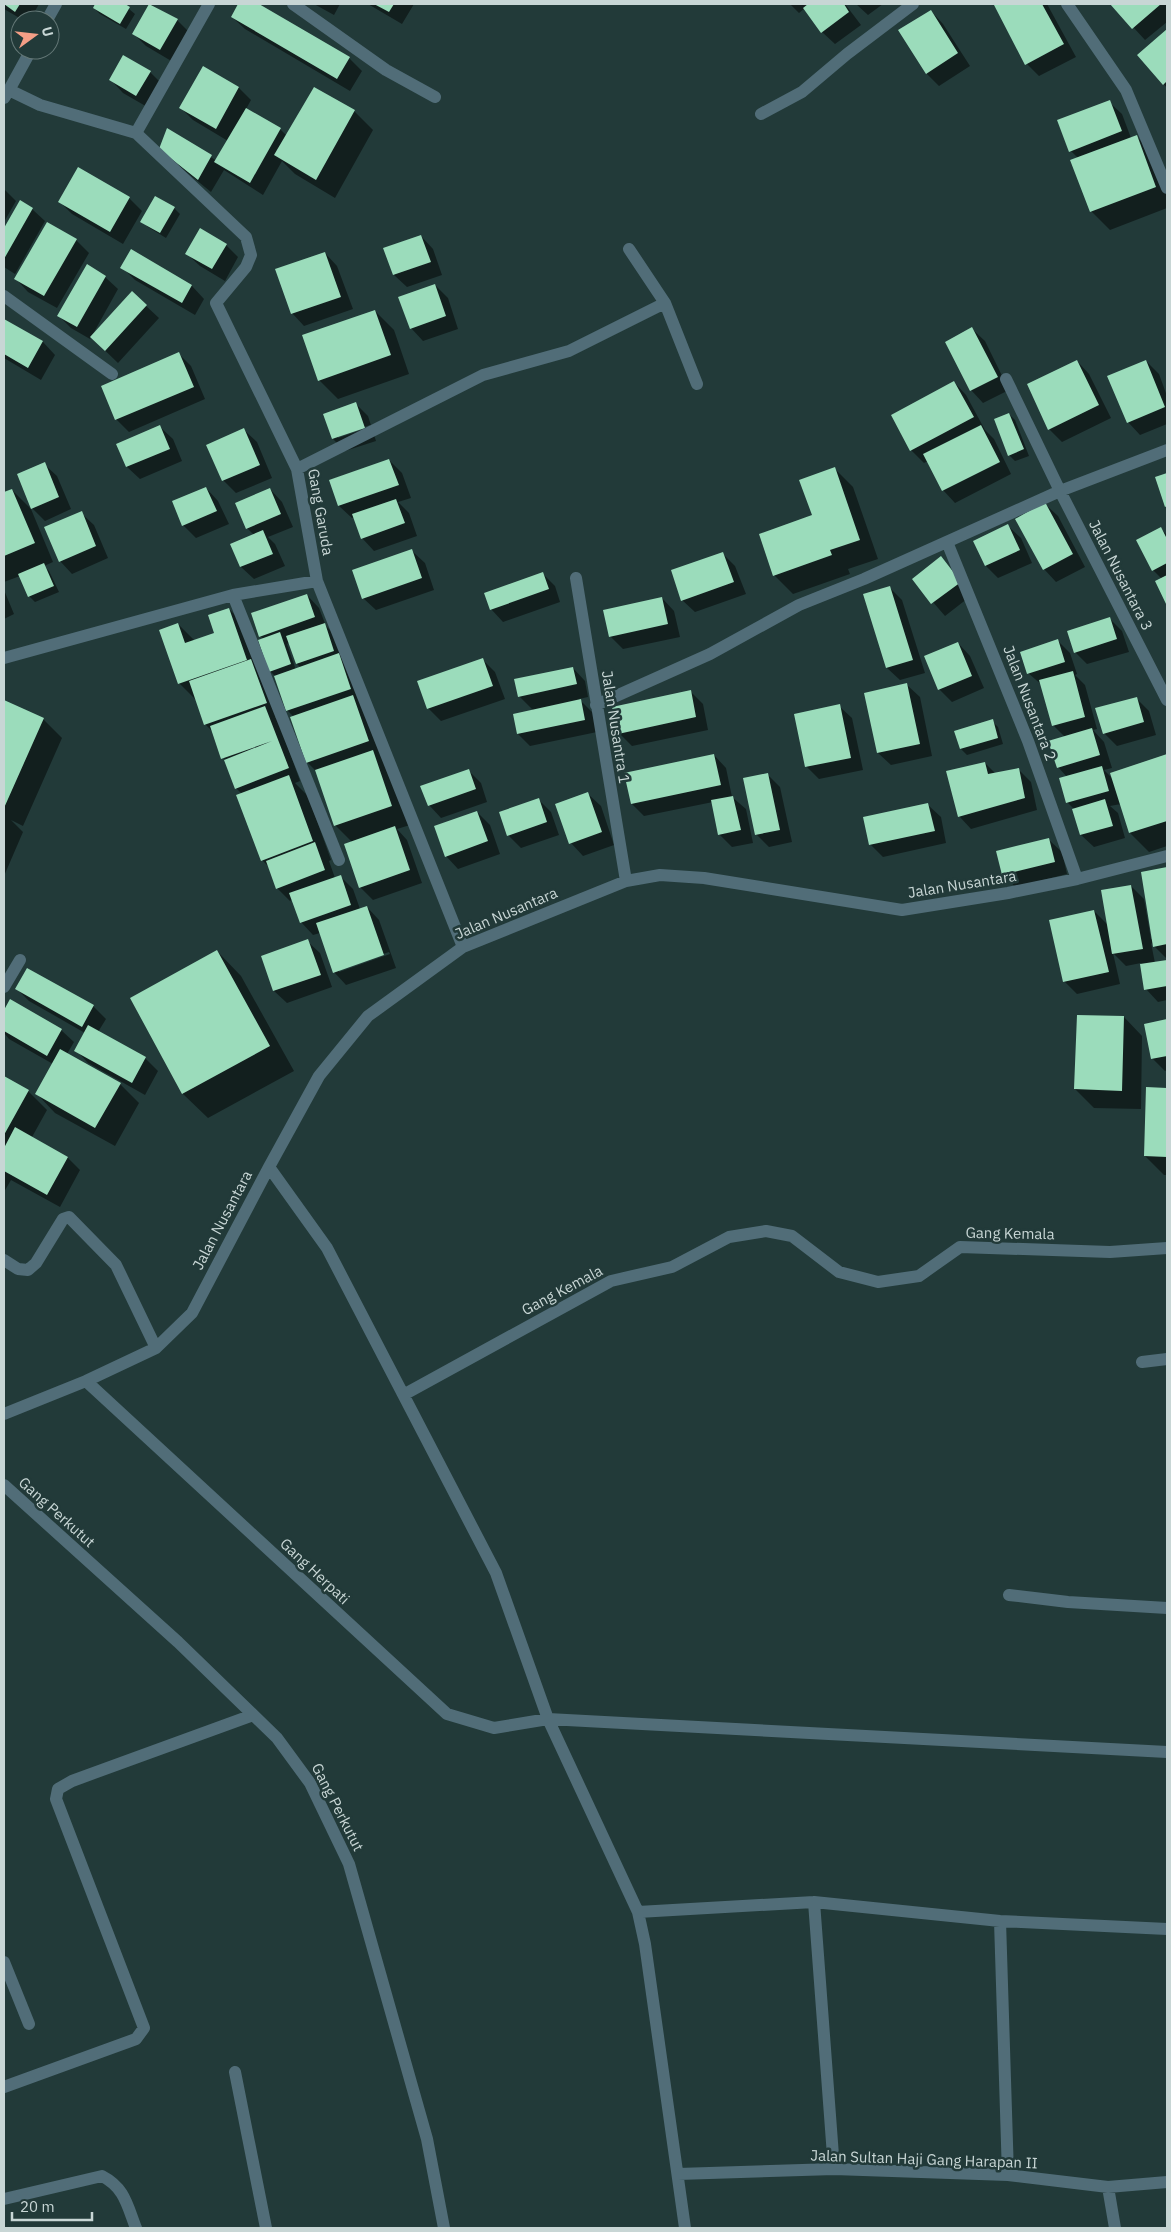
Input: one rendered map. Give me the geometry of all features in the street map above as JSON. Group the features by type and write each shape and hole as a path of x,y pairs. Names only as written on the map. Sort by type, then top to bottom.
{"street":[{"path":"25,60 6,94 136,133 209,4"},
{"path":"293,4 386,70 435,97"},
{"path":"761,114 802,92 847,54 913,4"},
{"path":"1066,4 1126,90 1167,188"},
{"name":"Gang Garuda","path":"136,133 246,237 251,255 246,267 216,303 298,469 317,581 463,947"},
{"path":"629,249 666,303 697,384"},
{"path":"4,296 112,374"},
{"path":"298,469 483,376 569,351 666,303"},
{"name":"Jalan Nusantara 3","path":"1006,379 1060,491 1167,700"},
{"path":"596,705 710,654 799,605 864,579 1060,491 1167,450"},
{"name":"Jalan Nusantara 2","path":"947,542 1028,741 1077,879"},
{"name":"Jalan Nusantra 1","path":"576,578 626,881"},
{"path":"4,658 233,596 317,581"},
{"path":"233,596 339,860"},
{"name":"Jalan Nusantara","path":"4,1414 86,1381 156,1348 192,1313 268,1167 319,1076 368,1016 463,947 626,881 660,875 704,878 902,910 1008,894 1167,856"},
{"path":"4,987 20,960"},
{"path":"268,1167 327,1248 496,1573 548,1719 638,1912 646,1954 685,2228"},
{"path":"4,1260 18,1269 28,1270 36,1263 63,1220 69,1218 116,1265 156,1348"},
{"name":"Gang Kemala","path":"404,1394 611,1281 672,1268 729,1237 766,1231 792,1236 839,1272 878,1282 919,1276 960,1247 1110,1252 1167,1248"},
{"path":"1142,1362 1167,1359"},
{"name":"Gang Herpati","path":"86,1381 447,1714 494,1728 548,1719 1167,1752"},
{"name":"Gang Perkutut","path":"4,1485 178,1642 278,1738 310,1782 349,1864 427,2139 444,2228"},
{"path":"1009,1595 1068,1602 1167,1608"},
{"path":"4,2087 136,2038 144,2028 56,1799 58,1789 72,1781 253,1715"},
{"path":"638,1912 814,1902 1000,1921 1167,1929"},
{"path":"814,1902 834,2169"},
{"path":"1000,1921 1008,2175"},
{"path":"4,1962 30,2024"},
{"path":"235,2072 266,2228"},
{"name":"Jalan Sultan Haji Gang Harapan II","path":"678,2174 834,2169 1008,2175 1108,2186 1167,2182"},
{"path":"4,2199 102,2176 115,2183 125,2199 136,2228"},
{"path":"1108,2186 1114,2228"}],"building":[{"path":"4,4 20,4 16,10 12,10"},
{"path":"95,4 125,4 130,7 120,24 93,8"},
{"path":"149,4 178,19 160,50 132,34"},
{"path":"238,4 259,4 350,57 337,79 231,17"},
{"path":"374,4 394,4 389,12"},
{"path":"808,4 844,4 849,12 821,33 803,8"},
{"path":"1042,4 1064,44 1025,65 994,5"},
{"path":"1110,4 1161,4 1132,29"},
{"path":"931,10 958,53 926,74 898,30"},
{"path":"1167,29 1167,81 1163,85 1137,55"},
{"path":"123,55 151,71 136,96 109,80"},
{"path":"203,66 239,87 216,129 179,108"},
{"path":"314,87 355,110 316,180 274,155"},
{"path":"1110,100 1122,131 1069,152 1057,120"},
{"path":"246,108 281,128 250,183 214,162"},
{"path":"167,128 212,155 198,180 159,149"},
{"path":"1137,135 1156,187 1090,212 1070,160"},
{"path":"78,167 130,197 110,232 58,202"},
{"path":"155,196 175,207 160,233 140,222"},
{"path":"20,200 33,208 4,259 4,228"},
{"path":"47,222 77,239 44,296 14,279"},
{"path":"200,228 227,244 212,269 185,254"},
{"path":"421,235 431,262 393,275 383,248"},
{"path":"131,249 192,285 182,303 120,268"},
{"path":"325,252 341,297 291,314 275,269"},
{"path":"87,264 106,276 77,327 57,316"},
{"path":"435,284 446,316 410,329 398,297"},
{"path":"132,291 147,305 105,351 90,337"},
{"path":"375,310 391,355 318,381 302,335"},
{"path":"4,319 43,341 28,368 4,354"},
{"path":"972,327 998,377 970,391 945,342"},
{"path":"179,352 194,387 115,420 101,386"},
{"path":"1077,360 1099,405 1048,430 1027,384"},
{"path":"1146,360 1165,407 1127,423 1107,376"},
{"path":"954,381 974,417 910,451 891,415"},
{"path":"356,402 365,428 332,439 323,414"},
{"path":"1009,413 1024,449 1008,456 994,419"},
{"path":"160,425 170,449 126,467 116,444"},
{"path":"981,425 1000,462 942,491 923,454"},
{"path":"244,428 260,465 222,481 206,445"},
{"path":"389,459 399,485 338,506 329,480"},
{"path":"45,462 59,497 31,509 17,474"},
{"path":"835,467 860,540 830,550 832,555 773,576 759,534 812,515 799,480"},
{"path":"1167,473 1167,506 1165,507 1155,477"},
{"path":"206,487 217,511 182,526 172,501"},
{"path":"270,488 281,514 246,529 235,503"},
{"path":"12,489 35,543 4,556 4,492"},
{"path":"396,499 405,523 361,539 352,514"},
{"path":"1045,502 1073,554 1043,570 1015,519"},
{"path":"82,511 96,546 59,562 44,527"},
{"path":"1008,524 1020,550 985,566 973,541"},
{"path":"1161,527 1167,539 1167,563 1152,571 1136,540"},
{"path":"263,530 273,554 240,567 230,544"},
{"path":"412,549 422,578 362,599 352,570"},
{"path":"723,552 734,582 681,601 671,570"},
{"path":"941,556 961,582 931,604 912,579"},
{"path":"44,563 54,586 28,597 18,574"},
{"path":"543,572 549,589 490,610 484,593"},
{"path":"1167,575 1167,606 1155,581"},
{"path":"890,586 913,660 886,668 863,594"},
{"path":"307,594 315,617 259,637 251,613"},
{"path":"662,597 668,624 609,637 603,610"},
{"path":"229,608 247,660 178,684 159,630 178,623 185,643 214,633 208,615"},
{"path":"1110,617 1117,639 1074,653 1067,631"},
{"path":"325,623 334,651 296,664 286,636"},
{"path":"280,632 291,664 269,672 258,640"},
{"path":"1058,639 1065,662 1027,674 1020,652"},
{"path":"958,642 972,676 938,690 924,656"},
{"path":"339,653 351,689 286,711 274,676"},
{"path":"483,658 493,686 427,709 417,681"},
{"path":"251,659 267,703 204,725 189,681"},
{"path":"573,667 577,684 518,697 514,679"},
{"path":"1073,671 1085,717 1052,726 1039,680"},
{"path":"907,683 920,744 877,753 864,693"},
{"path":"691,690 696,717 618,734 612,707"},
{"path":"353,695 369,741 306,763 290,717"},
{"path":"1137,697 1144,722 1103,734 1095,708"},
{"path":"581,699 585,720 517,734 513,714"},
{"path":"4,700 44,718 4,808"},
{"path":"840,704 851,758 805,767 794,714"},
{"path":"265,706 289,768 235,789 224,760 272,741 221,759 210,726"},
{"path":"993,719 998,738 960,749 954,731"},
{"path":"1092,728 1100,755 1057,768 1048,741"},
{"path":"373,750 392,806 334,826 315,770"},
{"path":"714,754 721,785 631,804 624,773"},
{"path":"1167,754 1167,821 1129,833 1110,773"},
{"path":"985,762 988,774 1019,768 1025,798 958,817 946,771"},
{"path":"1102,766 1109,791 1066,803 1059,778"},
{"path":"469,769 476,789 428,806 420,786"},
{"path":"768,773 780,830 755,835 743,778"},
{"path":"289,775 313,841 261,861 236,795"},
{"path":"588,792 602,832 569,844 555,804"},
{"path":"733,796 741,830 718,835 711,800"},
{"path":"539,798 547,822 507,836 499,812"},
{"path":"1105,799 1113,826 1080,835 1072,809"},
{"path":"928,803 935,831 869,845 863,817"},
{"path":"477,811 488,841 445,857 434,826"},
{"path":"395,826 410,870 359,888 344,844"},
{"path":"1049,838 1055,862 1002,875 996,851"},
{"path":"315,842 325,870 276,889 266,861"},
{"path":"1167,867 1167,944 1153,947 1141,872"},
{"path":"341,875 351,905 300,923 289,893"},
{"path":"1131,885 1143,949 1112,954 1101,890"},
{"path":"367,906 384,955 333,973 316,923"},
{"path":"1094,910 1109,972 1063,982 1049,920"},
{"path":"308,939 321,975 273,991 261,956"},
{"path":"217,950 270,1046 182,1094 130,998"},
{"path":"1167,960 1167,986 1144,990 1140,964"},
{"path":"27,968 94,1005 82,1027 15,989"},
{"path":"10,999 62,1029 47,1056 4,1031 4,1010"},
{"path":"1077,1015 1124,1016 1122,1091 1074,1089"},
{"path":"1167,1019 1167,1056 1151,1059 1144,1024"},
{"path":"88,1025 146,1057 132,1083 74,1051"},
{"path":"60,1049 121,1083 95,1128 35,1094"},
{"path":"4,1076 29,1090 4,1135"},
{"path":"1146,1087 1167,1088 1167,1157 1144,1156"},
{"path":"15,1127 68,1157 47,1195 4,1171 4,1148"}]}
